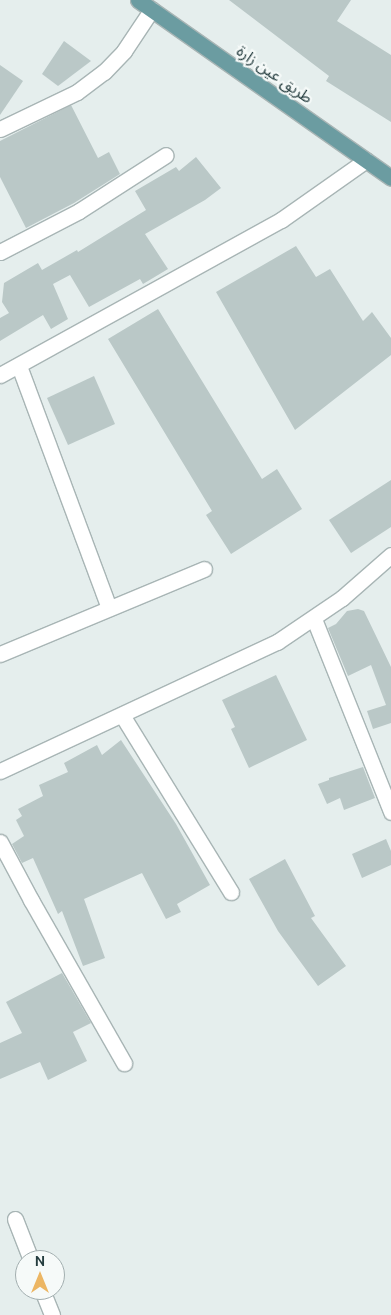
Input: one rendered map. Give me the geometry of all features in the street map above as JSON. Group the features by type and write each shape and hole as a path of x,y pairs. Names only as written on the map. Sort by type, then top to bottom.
{"main road":[{"name":"طريق عين زارة","path":"138,0 152,8 391,178"}],"street":[{"path":"0,129 77,92 104,72 124,51 152,8"},
{"path":"0,252 79,212 166,155"},
{"path":"0,375 282,220 366,160"},
{"path":"19,366 109,608"},
{"path":"0,771 277,642 314,619 391,555"},
{"path":"0,654 204,569"},
{"path":"314,619 391,812"},
{"path":"122,715 231,892"},
{"path":"0,842 124,1063"},
{"path":"15,1219 27,1250"},
{"path":"46,1300 52,1315"}],"building":[{"path":"229,0 351,0 337,21 391,55 391,122 326,81 329,76"},
{"path":"64,41 91,61 58,86 42,74"},
{"path":"0,65 23,81 0,115"},
{"path":"71,105 98,158 109,152 120,174 74,203 26,228 0,177 0,141"},
{"path":"196,157 221,188 205,200 145,234 168,269 143,284 140,279 89,307 70,275 53,284 68,319 51,329 43,315 0,341 0,318 9,313 2,302 4,283 38,263 42,270 77,250 78,252 146,210 135,191 176,167 179,171"},
{"path":"296,246 316,277 330,269 363,321 372,312 391,338 391,355 295,430 216,292"},
{"path":"158,309 262,479 277,469 302,509 231,554 206,515 212,511 108,339"},
{"path":"94,376 115,424 68,445 47,398"},
{"path":"391,480 391,527 351,553 329,520"},
{"path":"358,609 364,611 391,667 391,723 373,729 367,711 386,705 371,665 348,676 328,628 336,624 347,611"},
{"path":"276,675 307,740 249,768 231,729 235,727 222,700"},
{"path":"121,740 176,824 210,885 177,904 181,912 166,919 142,873 84,899 105,958 83,966 62,911 58,914 33,858 22,863 12,844 24,836 16,820 22,816 18,809 43,796 39,785 68,772 64,763 97,745 102,755"},
{"path":"363,767 375,798 344,810 340,798 327,804 318,784 329,780 329,778"},
{"path":"386,839 391,851 391,865 362,878 352,854"},
{"path":"285,859 315,916 311,918 346,966 318,986 278,931 249,879"},
{"path":"62,973 91,1023 73,1032 87,1061 48,1080 40,1062 0,1079 0,1043 22,1033 6,1002"}]}
